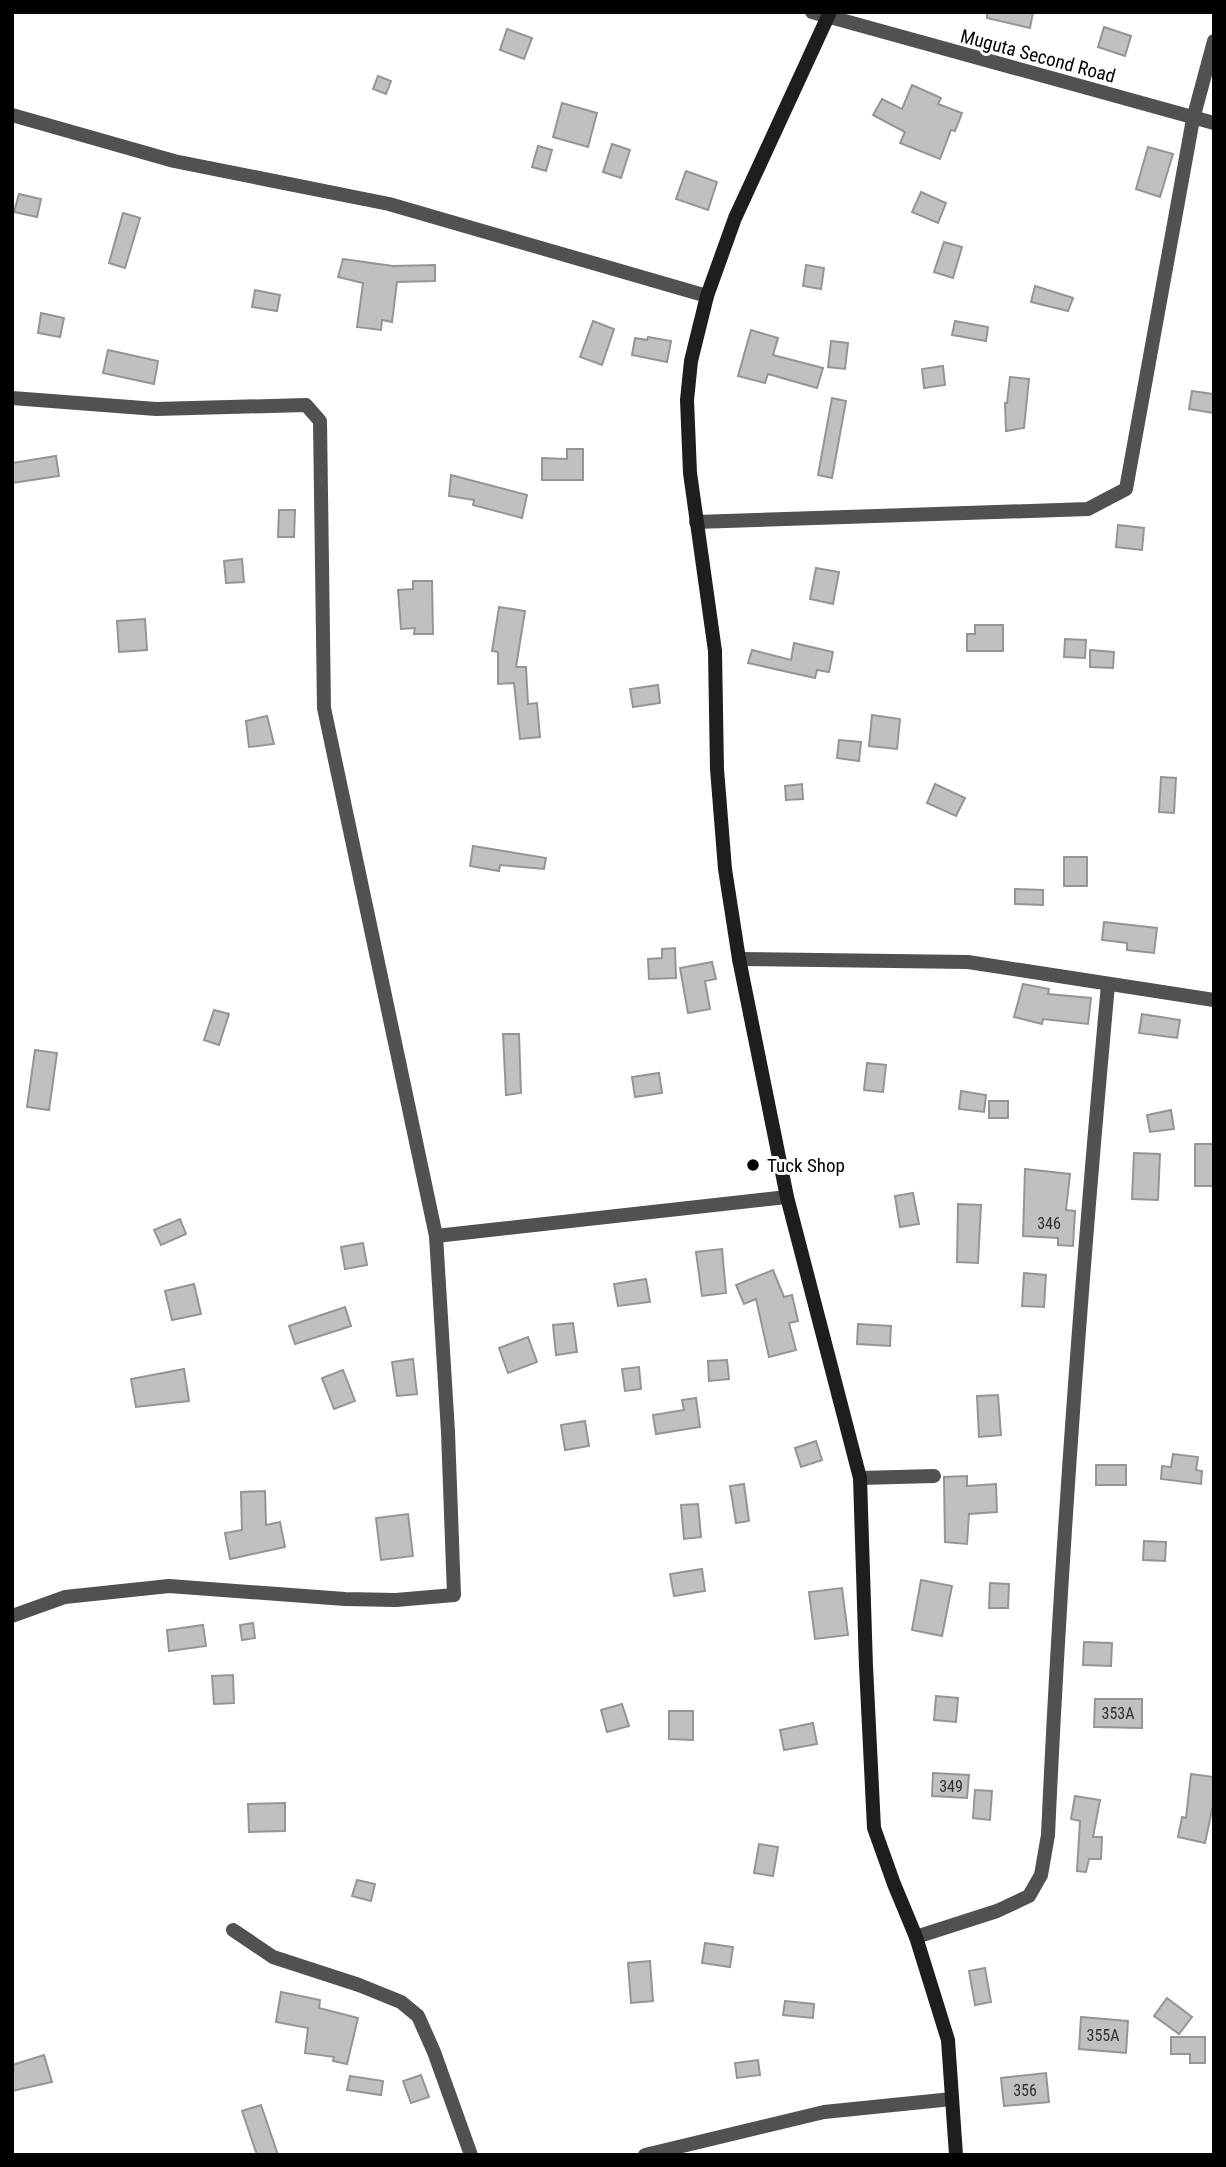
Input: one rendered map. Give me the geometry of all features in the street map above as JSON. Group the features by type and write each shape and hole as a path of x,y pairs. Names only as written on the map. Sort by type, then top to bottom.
{"street":[{"name":"Muguta Second Road","path":"812,12 1214,124"},
{"path":"830,15 741,205 706,296 691,361 687,400 690,473 715,651 717,769 725,869 739,959 787,1198 860,1478 874,1828 916,1937 948,2040 956,2155"},
{"path":"696,522 1088,509 1126,489 1193,119 1214,41"},
{"path":"12,115 174,161 389,204 706,296"},
{"path":"12,398 156,410 306,405 320,421 324,708 436,1236 448,1418 454,1595 396,1600 345,1599 169,1586 65,1597 12,1616"},
{"path":"739,959 968,962 1214,1000"},
{"path":"916,1937 997,1911 1029,1896 1041,1875 1048,1835 1065,1503 1108,985"},
{"path":"436,1236 787,1198"},
{"path":"860,1478 934,1476"},
{"path":"233,1930 273,1957 359,1985 401,2002 418,2017 434,2052 471,2155"},
{"path":"645,2155 824,2112 952,2099"}],"building":[{"path":"987,12 1033,12 1030,28 987,18"},
{"path":"1104,27 1131,36 1125,56 1098,47"},
{"path":"507,29 532,38 524,59 500,50"},
{"path":"378,76 391,81 386,94 373,89"},
{"path":"912,85 941,98 938,104 962,113 955,131 951,130 940,159 900,143 905,132 873,115 882,99 902,109"},
{"path":"562,103 597,113 588,147 553,137"},
{"path":"612,144 630,150 621,178 603,172"},
{"path":"538,146 552,150 546,171 532,167"},
{"path":"1148,147 1173,154 1160,197 1136,189"},
{"path":"686,171 717,182 708,210 676,199"},
{"path":"921,192 946,203 938,223 912,212"},
{"path":"19,194 41,199 37,217 14,212"},
{"path":"123,213 140,218 125,268 109,263"},
{"path":"944,242 962,247 953,278 934,272"},
{"path":"343,259 393,266 435,265 435,281 397,282 392,322 382,320 381,330 357,327 363,283 338,277"},
{"path":"806,265 824,268 821,289 803,286"},
{"path":"1035,286 1073,298 1068,311 1031,302"},
{"path":"255,290 280,295 277,311 252,307"},
{"path":"41,313 64,318 60,337 38,333"},
{"path":"593,321 614,329 602,365 580,357"},
{"path":"955,321 988,327 986,341 952,335"},
{"path":"751,330 778,338 773,355 823,368 817,388 768,374 765,383 738,376"},
{"path":"648,337 671,341 667,362 632,355 635,338 647,340"},
{"path":"831,341 848,343 845,369 828,367"},
{"path":"108,350 158,361 154,384 103,373"},
{"path":"943,366 945,385 924,388 922,369"},
{"path":"1010,377 1029,379 1024,428 1006,431 1005,403"},
{"path":"1192,391 1214,394 1214,413 1189,409"},
{"path":"832,398 846,401 832,478 818,475"},
{"path":"567,449 583,449 583,480 542,480 542,458 567,459"},
{"path":"56,456 59,476 12,483 12,463"},
{"path":"451,475 527,495 522,518 473,505 474,500 449,496"},
{"path":"279,510 295,510 294,537 278,537"},
{"path":"1118,525 1144,528 1142,550 1116,547"},
{"path":"242,559 244,582 226,583 224,561"},
{"path":"816,568 839,572 833,604 810,599"},
{"path":"413,581 432,581 433,634 414,634 415,628 401,629 398,590 413,589"},
{"path":"499,607 525,611 516,667 526,667 528,704 537,703 540,737 520,739 514,683 498,684 498,652 492,651"},
{"path":"145,619 147,650 119,652 117,621"},
{"path":"975,625 1003,625 1003,651 967,651 967,634 975,634"},
{"path":"1065,639 1086,640 1085,658 1064,657"},
{"path":"794,643 833,652 829,672 817,670 815,678 748,663 752,650 791,660"},
{"path":"1090,650 1114,652 1113,668 1090,667"},
{"path":"658,685 660,703 633,707 630,689"},
{"path":"872,715 900,719 897,749 869,746"},
{"path":"267,716 274,744 249,747 246,721"},
{"path":"839,740 861,742 859,761 837,758"},
{"path":"1161,777 1176,778 1174,813 1159,812"},
{"path":"802,784 803,799 786,800 785,786"},
{"path":"935,784 965,798 956,816 927,803"},
{"path":"473,846 546,858 544,869 500,865 499,871 470,866"},
{"path":"1064,857 1087,857 1087,886 1064,886"},
{"path":"1015,889 1043,890 1043,905 1015,904"},
{"path":"1104,922 1157,928 1154,953 1127,950 1127,943 1102,940"},
{"path":"675,948 676,978 649,979 648,959 662,958 662,949"},
{"path":"712,962 716,979 705,981 710,1009 688,1013 680,968"},
{"path":"1023,984 1049,989 1048,994 1091,998 1088,1024 1043,1019 1042,1024 1014,1017"},
{"path":"214,1010 229,1014 219,1045 204,1040"},
{"path":"1142,1014 1180,1020 1177,1038 1139,1033"},
{"path":"503,1034 519,1034 521,1093 506,1095"},
{"path":"35,1050 57,1053 49,1110 27,1107"},
{"path":"867,1063 886,1065 883,1092 864,1090"},
{"path":"659,1073 662,1093 635,1097 632,1077"},
{"path":"961,1091 986,1095 984,1112 959,1109"},
{"path":"989,1101 1008,1101 1008,1118 989,1118"},
{"path":"1171,1110 1174,1129 1150,1132 1147,1115"},
{"path":"1195,1144 1213,1144 1213,1186 1195,1186"},
{"path":"1134,1153 1160,1154 1158,1200 1132,1199"},
{"path":"1025,1169 1070,1174 1066,1210 1075,1211 1073,1246 1058,1245 1058,1238 1023,1236"},
{"path":"913,1193 919,1224 900,1227 895,1196"},
{"path":"958,1204 981,1205 978,1263 957,1262"},
{"path":"180,1219 186,1234 161,1245 154,1230"},
{"path":"363,1243 367,1265 345,1269 341,1247"},
{"path":"722,1249 726,1293 702,1296 696,1252"},
{"path":"773,1270 784,1297 792,1295 798,1321 789,1323 796,1350 769,1357 756,1299 744,1304 736,1285"},
{"path":"1024,1273 1046,1275 1044,1307 1022,1306"},
{"path":"646,1279 650,1302 618,1306 614,1284"},
{"path":"194,1284 201,1314 172,1320 165,1291"},
{"path":"345,1307 351,1326 295,1344 289,1326"},
{"path":"573,1323 577,1352 556,1355 553,1325"},
{"path":"858,1324 891,1326 890,1346 857,1344"},
{"path":"528,1337 537,1362 508,1373 499,1348"},
{"path":"413,1359 417,1394 397,1396 392,1362"},
{"path":"727,1360 729,1379 709,1381 708,1361"},
{"path":"639,1367 641,1389 625,1391 622,1369"},
{"path":"184,1369 189,1401 136,1407 131,1379"},
{"path":"343,1370 355,1401 334,1409 322,1378"},
{"path":"998,1395 1001,1435 979,1437 977,1396"},
{"path":"696,1398 700,1427 656,1434 653,1415 684,1410 682,1400"},
{"path":"585,1421 589,1446 565,1450 561,1425"},
{"path":"816,1441 822,1460 801,1467 795,1448"},
{"path":"1173,1454 1198,1457 1196,1470 1202,1471 1201,1484 1161,1479 1162,1466 1171,1467"},
{"path":"1096,1465 1126,1465 1126,1485 1096,1485"},
{"path":"967,1476 967,1486 996,1484 997,1512 969,1514 967,1544 945,1542 944,1477"},
{"path":"744,1484 749,1521 736,1523 730,1486"},
{"path":"265,1491 266,1525 280,1522 285,1547 230,1559 225,1533 242,1530 241,1492"},
{"path":"698,1504 701,1537 684,1539 681,1505"},
{"path":"408,1514 413,1556 381,1560 376,1518"},
{"path":"1144,1541 1166,1542 1165,1561 1143,1560"},
{"path":"702,1569 705,1591 674,1596 670,1574"},
{"path":"921,1580 952,1586 942,1636 912,1630"},
{"path":"990,1583 1009,1584 1008,1608 989,1608"},
{"path":"842,1588 848,1635 815,1639 809,1592"},
{"path":"253,1623 255,1638 242,1640 240,1625"},
{"path":"203,1625 206,1646 169,1651 167,1630"},
{"path":"1084,1642 1112,1643 1111,1666 1083,1665"},
{"path":"233,1675 234,1703 214,1704 212,1676"},
{"path":"936,1696 958,1698 956,1722 934,1720"},
{"path":"1095,1699 1142,1699 1142,1728 1094,1727"},
{"path":"622,1704 629,1726 607,1732 601,1710"},
{"path":"669,1711 693,1711 693,1740 669,1739"},
{"path":"813,1723 817,1744 784,1750 780,1730"},
{"path":"933,1773 969,1775 967,1798 932,1796"},
{"path":"1191,1774 1214,1777 1213,1805 1205,1843 1178,1837 1182,1817 1186,1818"},
{"path":"975,1790 992,1791 990,1820 973,1818"},
{"path":"1075,1796 1100,1800 1093,1837 1102,1837 1101,1859 1089,1859 1086,1872 1077,1871 1080,1821 1071,1819"},
{"path":"285,1803 285,1831 249,1832 248,1804"},
{"path":"759,1844 778,1847 773,1876 754,1873"},
{"path":"357,1880 375,1884 371,1901 352,1896"},
{"path":"705,1943 733,1947 730,1967 702,1963"},
{"path":"650,1961 653,2001 631,2003 628,1963"},
{"path":"985,1968 991,2002 975,2005 969,1971"},
{"path":"281,1992 320,2000 319,2008 358,2018 347,2064 333,2061 334,2057 305,2053 308,2028 276,2022"},
{"path":"1167,1998 1192,2017 1179,2034 1154,2016"},
{"path":"785,2001 814,2004 813,2018 783,2015"},
{"path":"1081,2017 1128,2021 1126,2053 1079,2049"},
{"path":"1171,2037 1205,2037 1205,2063 1190,2063 1190,2054 1171,2054"},
{"path":"44,2055 52,2082 12,2091 12,2065"},
{"path":"758,2060 760,2075 737,2078 735,2063"},
{"path":"1046,2073 1049,2102 1004,2106 1001,2078"},
{"path":"421,2075 429,2097 411,2103 403,2081"},
{"path":"350,2076 383,2081 381,2095 347,2090"},
{"path":"261,2105 278,2155 257,2155 242,2111"}],"place":[{"name":"Tuck Shop","path":"753,1165"}]}
